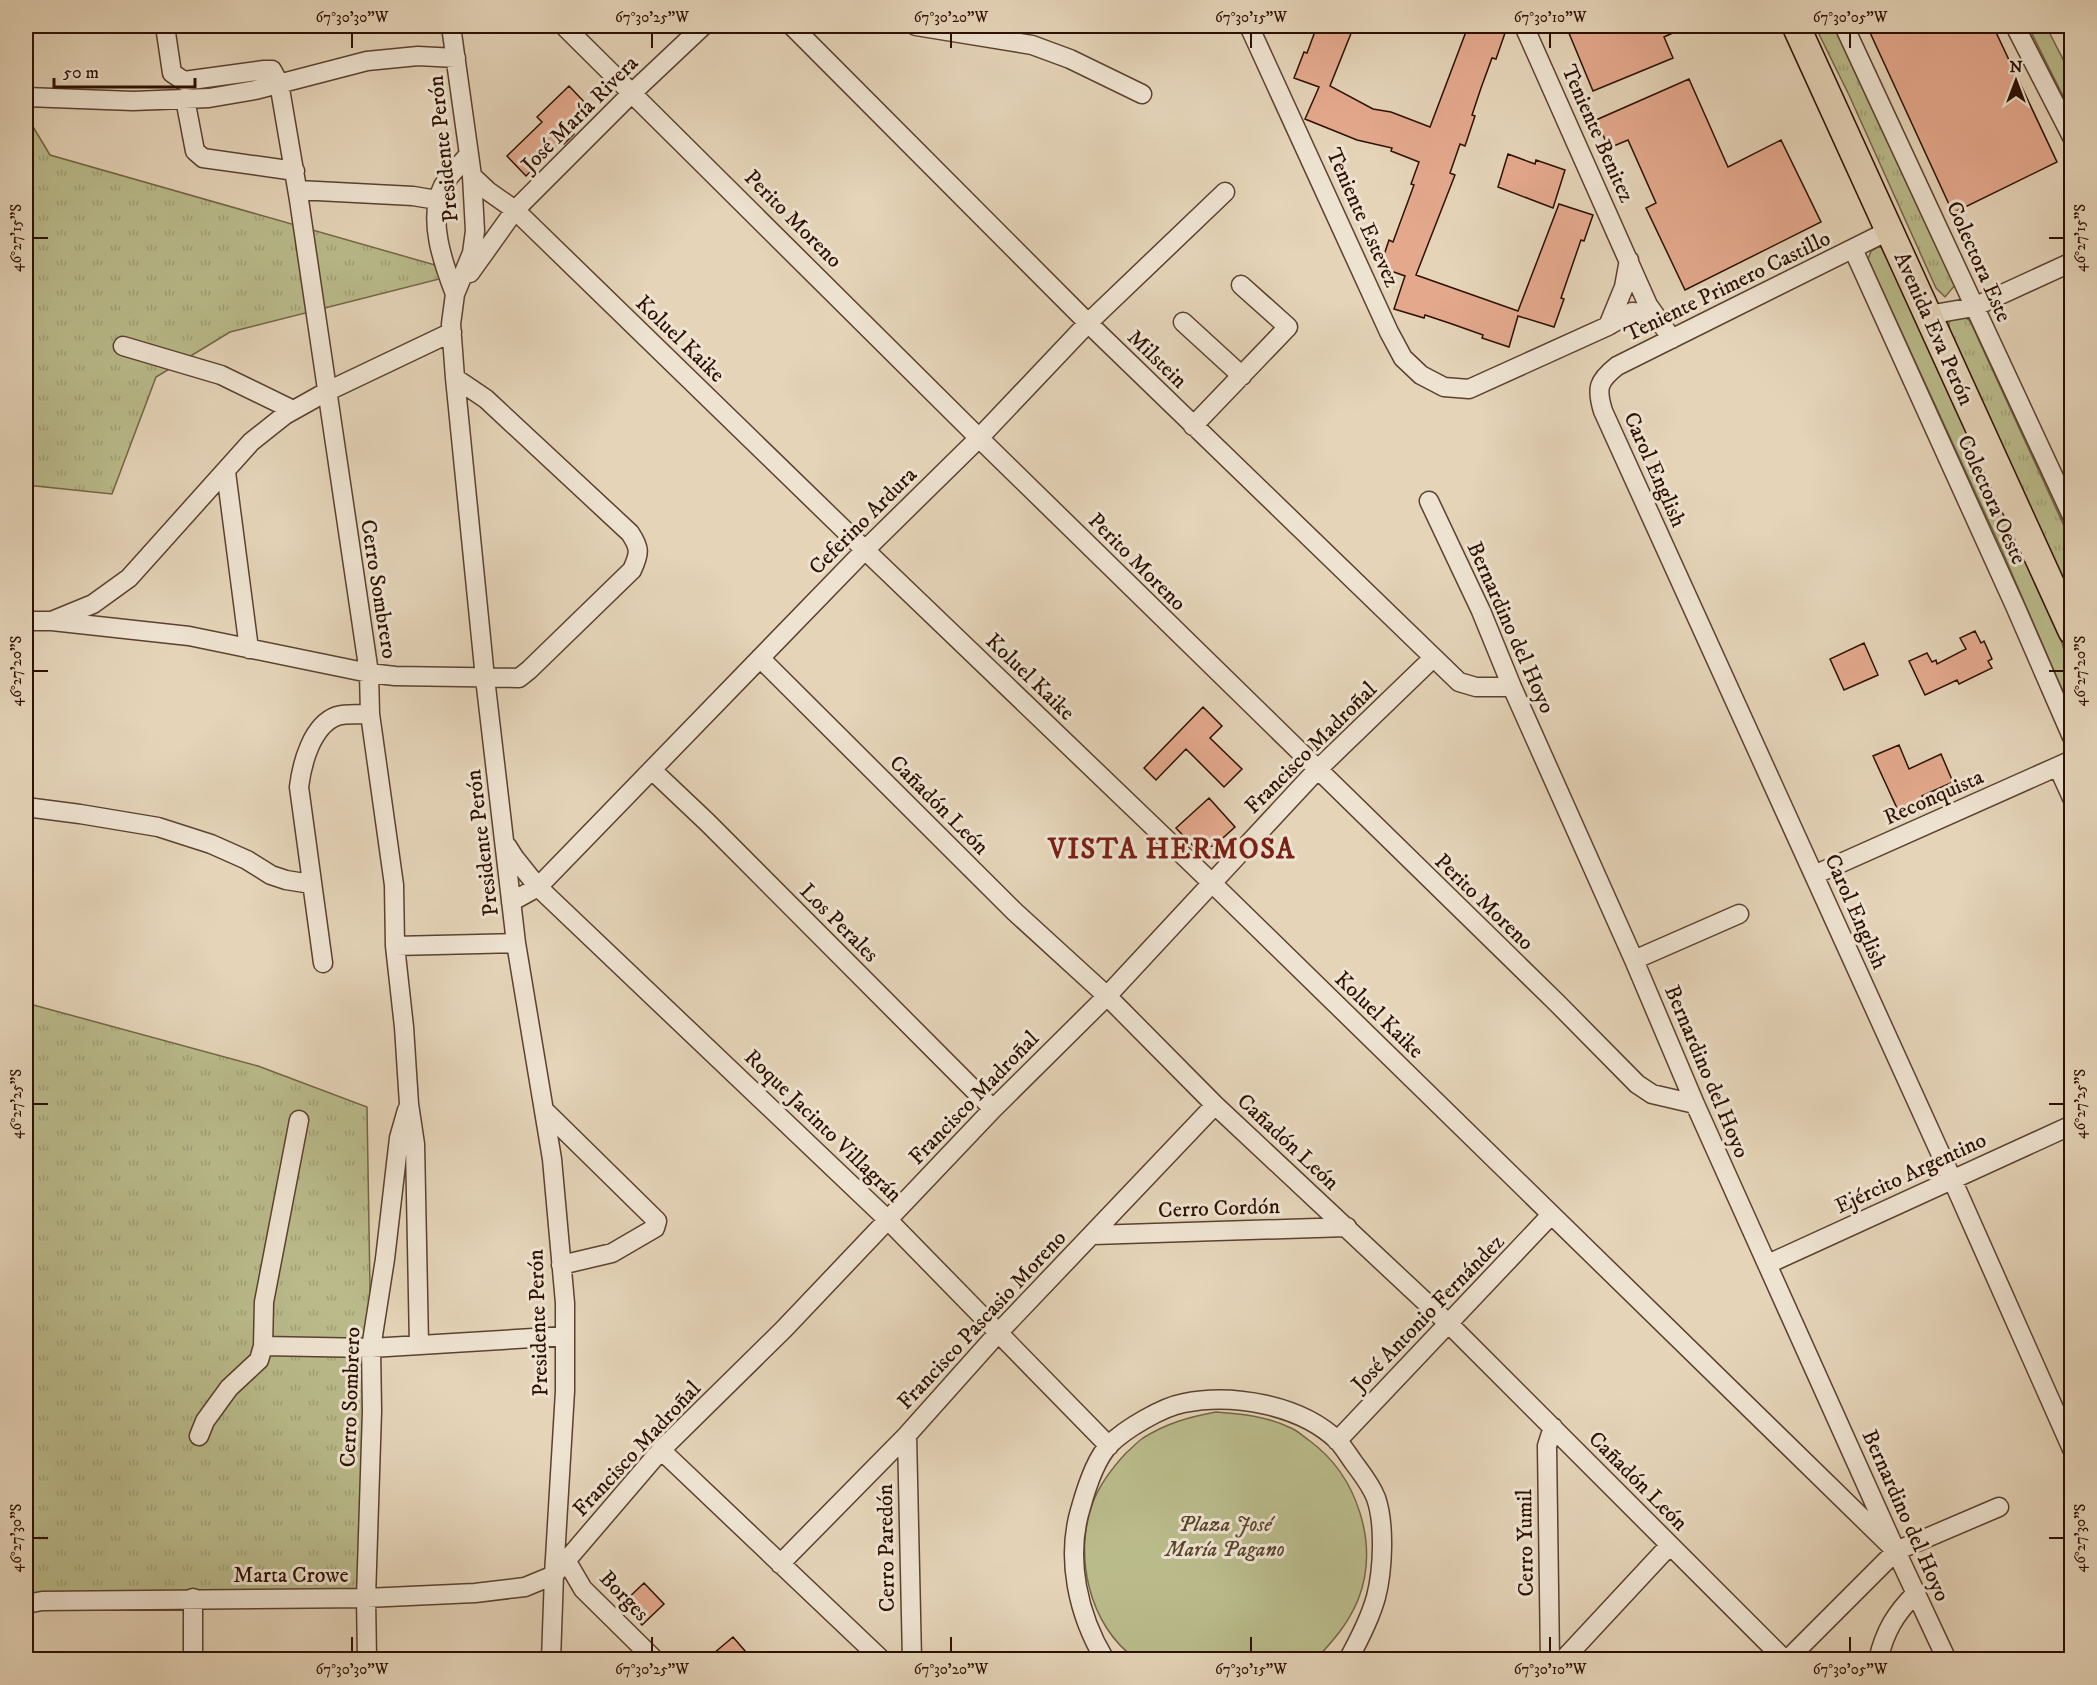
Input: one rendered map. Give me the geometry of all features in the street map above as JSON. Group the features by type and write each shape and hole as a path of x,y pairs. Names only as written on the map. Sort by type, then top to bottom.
{"highway":[{"name":"Avenida Eva Perón","path":"1796,26 2067,621"}],"street":[{"path":"165,26 172,73 184,81 272,70 279,83"},
{"name":"Presidente Perón","path":"451,26 472,176 475,231 472,253 455,294 452,333 455,378 485,678 516,943 552,1159 565,1303 565,1391 551,1659"},
{"name":"Perito Moreno","path":"564,26 979,438 1637,1084 1652,1094 1695,1104"},
{"name":"José María Rivera","path":"455,294 515,210 703,26"},
{"name":"Milstein","path":"792,26 1088,323 1459,682 1476,687 1512,687"},
{"path":"916,26 1032,45 1071,59 1142,94"},
{"name":"Teniente Estevez","path":"1249,26 1403,358 1421,375 1444,387 1469,389"},
{"name":"Teniente Benitez","path":"1524,26 1652,314 1672,339"},
{"name":"Colectora Este","path":"1844,26 2072,516"},
{"path":"2015,26 2072,137"},
{"path":"26,97 133,101 209,98 255,90 367,61 418,56 456,58"},
{"name":"Cerro Sombrero","path":"279,83 298,190 369,673 370,714 394,885 395,946 404,1027 409,1104 415,1143 419,1345"},
{"path":"185,99 195,152 203,158 294,171"},
{"path":"455,294 441,259 437,201 444,184 469,154"},
{"name":"Koluel Kaike","path":"472,176 488,191 515,210 1212,883 1896,1551"},
{"path":"298,190 413,196 437,201"},
{"name":"Ceferino Ardura","path":"512,902 538,887 865,550 979,438 1088,323 1225,192"},
{"name":"Teniente Primero Castillo","path":"1598,394 1603,377 1617,366 1890,230"},
{"name":"Colectora Oeste","path":"1853,249 2072,737"},
{"name":"Teniente Primero Castillo","path":"1469,389 1608,326 1624,287 1629,260"},
{"path":"1928,315 1974,307 2072,262"},
{"path":"1193,426 1288,327 1241,285"},
{"path":"1608,326 1632,312 1652,314"},
{"path":"1183,322 1242,376"},
{"path":"52,621 93,604 129,578 251,442 293,410 326,392 452,333"},
{"path":"123,346 221,375 293,410"},
{"path":"26,621 52,621 189,636 369,673 395,676 519,678 632,570 639,556 637,544 630,533 486,399 455,378"},
{"name":"Carol English","path":"1598,394 1603,411 1952,1179 2072,1449"},
{"path":"225,472 249,649"},
{"name":"Bernardino del Hoyo","path":"1429,501 1481,611 1512,687 1634,960 1695,1104 1947,1659"},
{"path":"2067,621 2072,639"},
{"name":"Cañadón León","path":"760,658 1015,912 1107,996 1215,1104 1449,1324 1786,1659"},
{"name":"Francisco Madroñal","path":"554,1575 661,1450 784,1329 993,1109 1107,996 1317,770 1433,658"},
{"path":"323,963 300,787 301,769 317,732 323,724 339,715 370,714"},
{"path":"2069,761 2072,798"},
{"name":"Reconquista","path":"1814,875 2069,761"},
{"name":"Los Perales","path":"652,770 708,823 993,1109"},
{"path":"26,807 158,827 211,844 279,877 311,884"},
{"name":"Roque Jacinto Villagrán","path":"505,842 538,887 888,1220 1109,1446"},
{"path":"1634,960 1739,914"},
{"path":"395,946 516,943"},
{"name":"Cerro Sombrero","path":"368,1659 366,1598 372,1411 371,1348 385,1259 399,1138 409,1104"},
{"name":"Francisco Pascasio Moreno","path":"780,1564 907,1435 999,1332 1215,1104"},
{"path":"544,1110 657,1221 655,1228 612,1253 561,1265"},
{"path":"199,1436 205,1421 229,1388 259,1360 263,1346 264,1302 299,1120"},
{"name":"Ejército Argentino","path":"1768,1264 2072,1125"},
{"name":"José Antonio Fernández","path":"1337,1441 1551,1215"},
{"name":"Cerro Cordón","path":"1093,1235 1347,1227"},
{"path":"263,1346 371,1348 565,1336"},
{"path":"1105,1659 1092,1639 1077,1596 1074,1558 1077,1520 1089,1481 1109,1446 1148,1417 1183,1403 1226,1400 1269,1404 1310,1422 1337,1441 1365,1477 1376,1498 1380,1519 1381,1557 1376,1597 1362,1634 1348,1659"},
{"name":"Cerro Yumil","path":"1550,1659 1547,1446 1553,1428"},
{"name":"Cerro Paredón","path":"907,1435 912,1659"},
{"path":"661,1450 882,1659"},
{"path":"1786,1659 1896,1551 1999,1507"},
{"path":"1563,1659 1670,1545"},
{"name":"Borges","path":"566,1560 583,1589 655,1659"},
{"name":"Marta Crowe","path":"26,1604 42,1601 366,1598 475,1593 525,1587 554,1575"},
{"path":"1878,1659 1892,1620 1901,1607 1916,1593"},
{"path":"193,1598 194,1659"}],"green space":[{"path":"1815,26 1837,26 1956,284 1945,297 1936,288 1849,95"},
{"path":"2028,26 2046,26 2071,75 2071,112"},
{"path":"26,115 50,155 463,273 230,332 156,377 112,494 26,485"},
{"path":"1878,247 1886,248 2020,543 2061,640 2071,673 2071,710 2000,546 1868,259 1871,251"},
{"path":"1960,314 1970,321 2071,541 2071,599 1949,330 1949,322 1953,316"},
{"path":"26,1003 258,1066 367,1107 371,1348 366,1598 42,1601 26,1617"},
{"name":"Plaza José María Pagano","path":"1216,1412 1263,1418 1294,1429 1326,1456 1352,1492 1365,1534 1364,1579 1350,1617 1316,1659 1136,1659 1120,1645 1096,1609 1085,1566 1085,1544 1087,1523 1093,1502 1103,1482 1121,1458 1143,1438 1178,1421"}],"building":[{"path":"1317,26 1354,26 1330,86 1373,109 1391,112 1430,127 1467,29 1472,31 1475,26 1483,26 1505,33 1496,59 1492,58 1481,88 1465,146 1460,144 1450,173 1455,175 1416,275 1518,311 1559,204 1593,215 1584,241 1581,240 1561,298 1564,299 1554,327 1518,316 1509,347 1482,338 1483,335 1425,315 1424,318 1394,309 1405,276 1380,267 1389,240 1393,242 1414,185 1411,184 1419,162 1391,151 1392,148 1357,140 1305,119 1319,87 1294,78"},
{"path":"1566,26 1688,26 1664,37 1673,58 1593,91"},
{"path":"1867,26 1993,26 2057,162 1953,213"},
{"path":"1689,79 1728,167 1781,140 1821,222 1685,290 1646,208 1656,203 1628,140 1609,148 1596,120"},
{"path":"569,86 590,108 569,129 574,134 564,144 561,141 526,176 507,156 542,122 537,117"},
{"path":"1508,154 1535,164 1536,160 1565,170 1553,208 1498,187"},
{"path":"1975,631 1981,643 1984,641 1992,659 1988,661 1992,668 1959,684 1957,680 1925,695 1909,661 1927,653 1932,662 1936,660 1937,664 1966,649 1960,638"},
{"path":"1864,643 1878,675 1844,690 1830,659"},
{"path":"1203,707 1222,726 1210,738 1242,769 1224,787 1186,749 1156,780 1144,768"},
{"path":"1899,745 1909,769 1941,754 1953,782 1922,796 1927,808 1902,819 1873,756"},
{"path":"1209,798 1235,827 1214,846 1195,848 1176,828"},
{"path":"644,1583 664,1604 642,1625 622,1604"},
{"path":"733,1637 752,1659 707,1659"}],"district":[{"name":"VISTA HERMOSA","path":"1172,848"}]}
